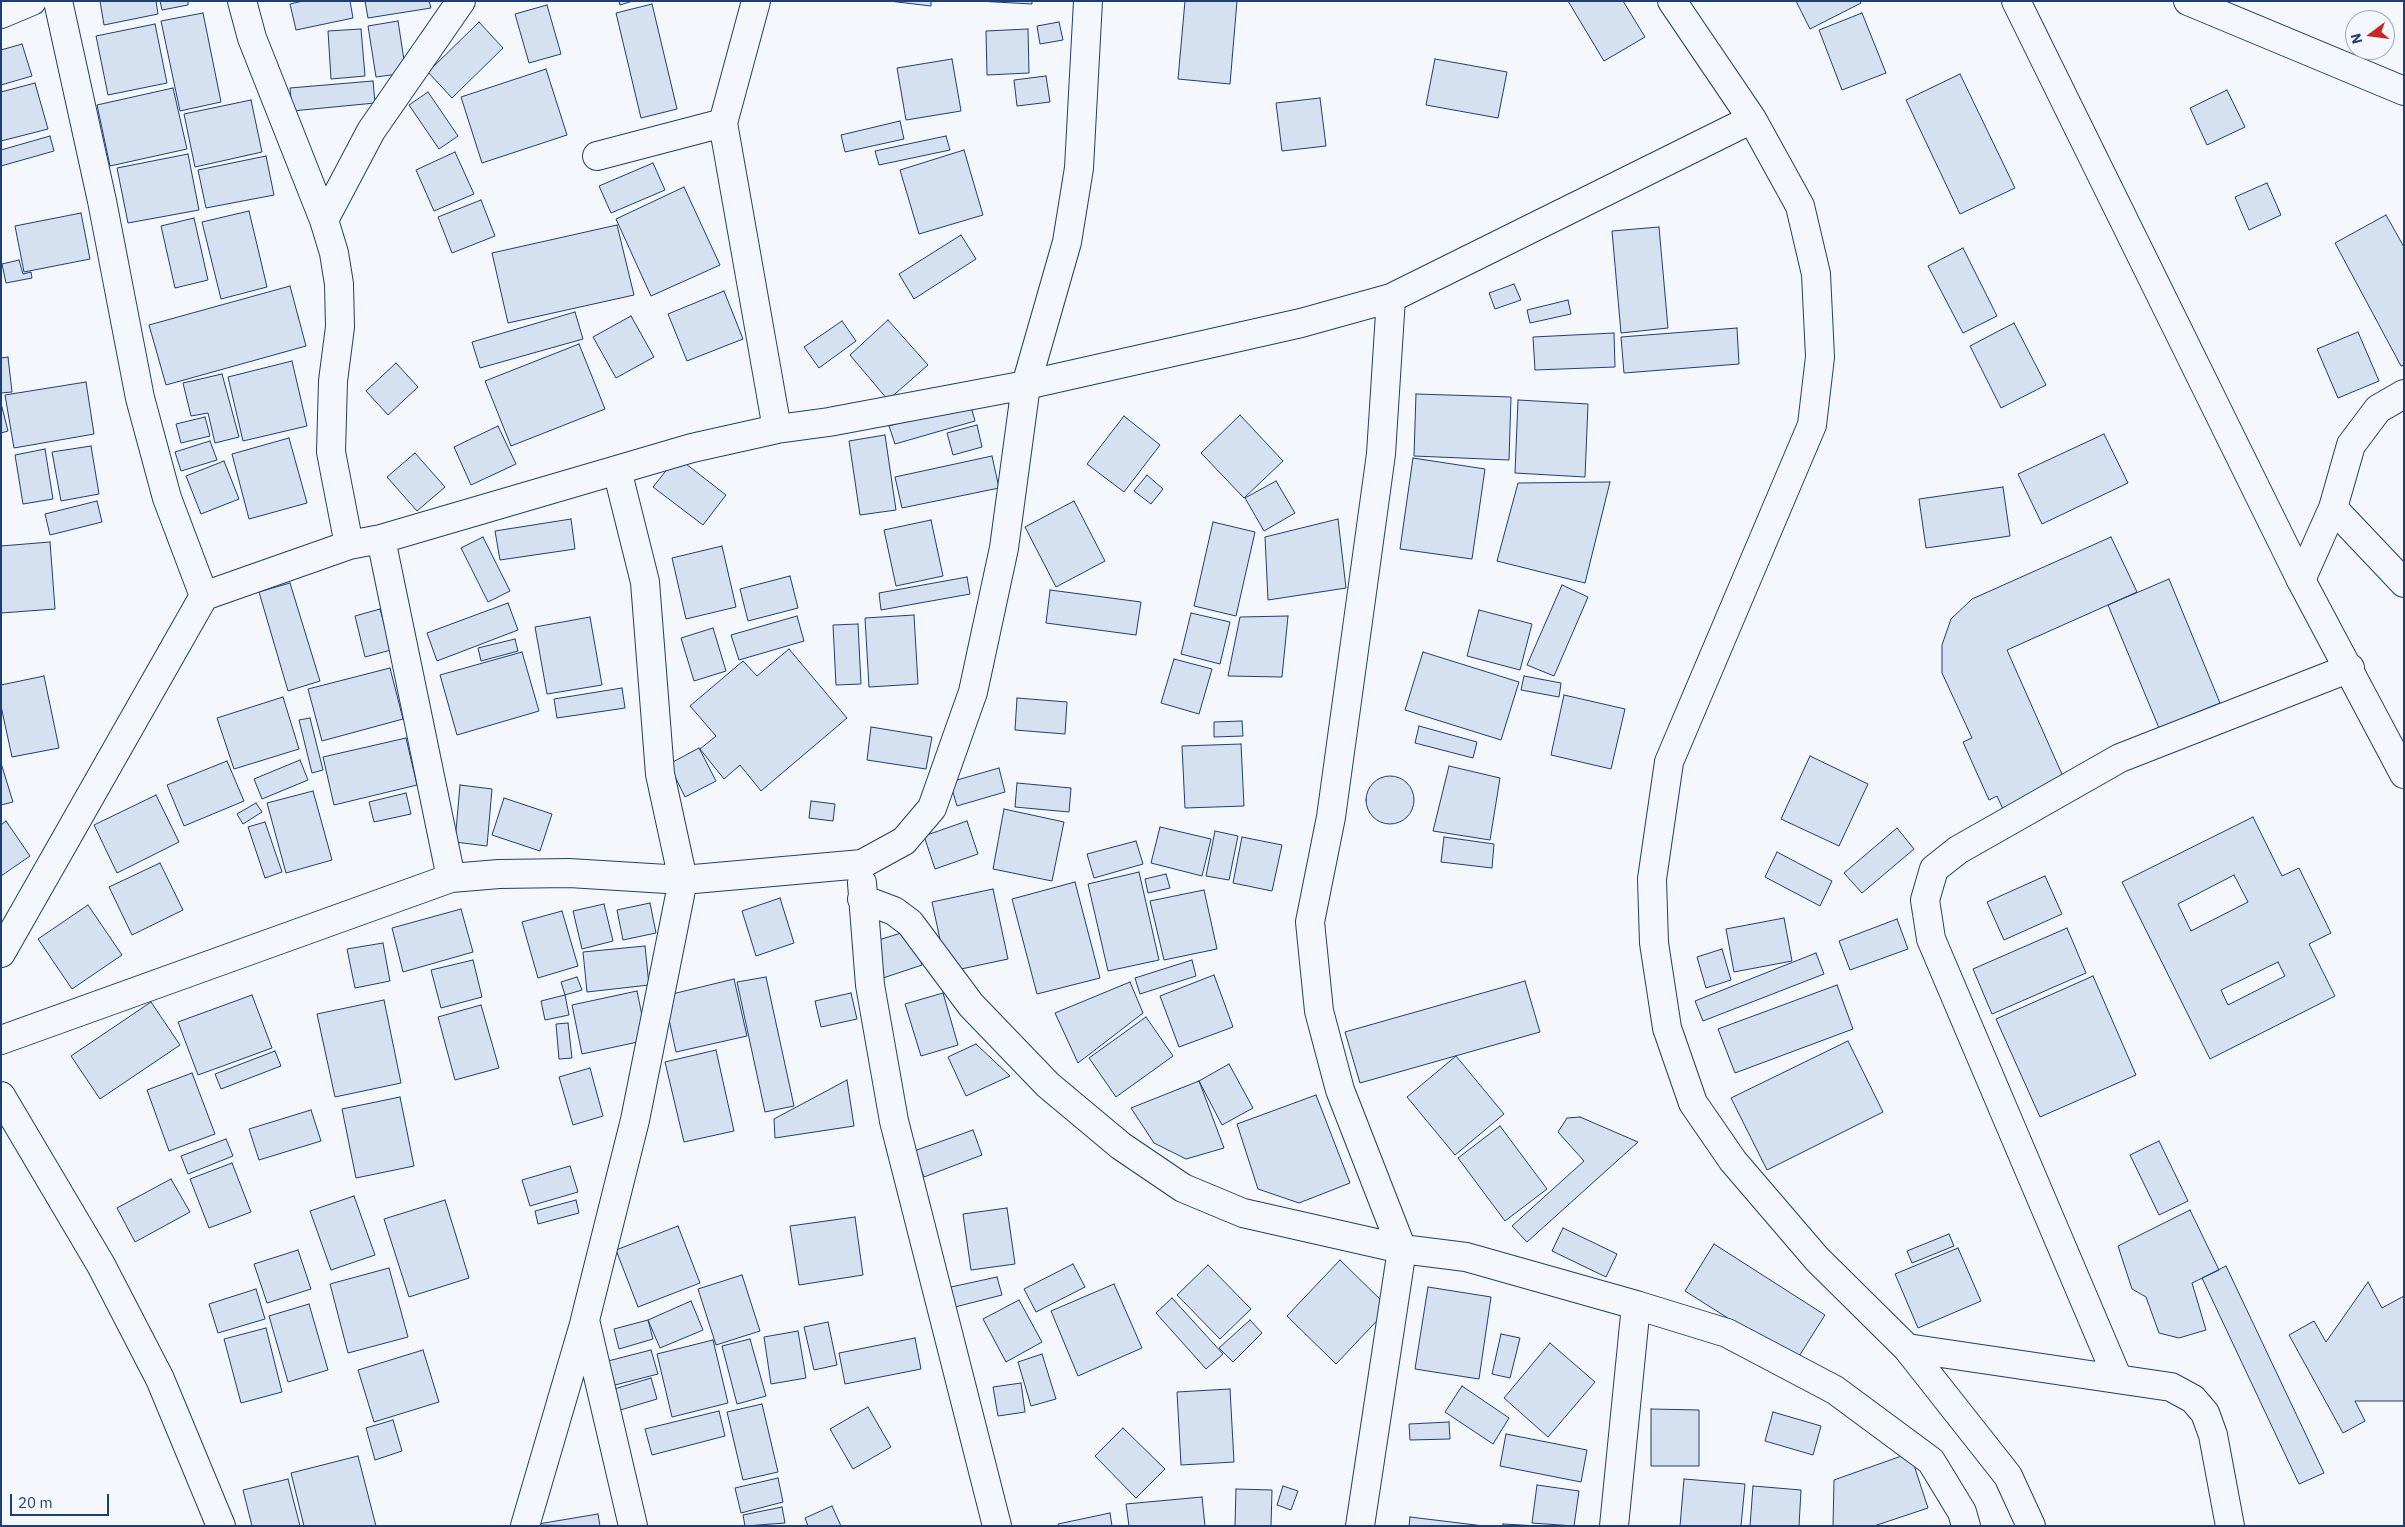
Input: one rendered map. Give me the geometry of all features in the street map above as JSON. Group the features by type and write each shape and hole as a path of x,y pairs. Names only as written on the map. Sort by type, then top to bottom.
{"street":[{"path":"1,14 32,1"},
{"path":"58,1 102,201 140,398 167,498 204,596"},
{"path":"242,1 252,38 324,220 334,253 339,284 340,327 333,381 331,452 349,545"},
{"path":"324,220 372,131 461,1"},
{"path":"756,1 723,123 777,429"},
{"path":"1,1040 451,878 499,874 569,874 683,880 862,864 904,841 932,808 973,692 1004,548 1026,385 1067,242 1079,168 1088,1"},
{"path":"1672,1 1752,119 1800,206 1816,274 1820,357 1812,425 1669,762 1652,879 1654,943 1667,1028 1693,1103 1733,1160 1817,1259 1906,1348 2008,1476 2031,1526"},
{"path":"2016,1 2301,580 2350,668 2404,774"},
{"path":"2188,1 2404,91"},
{"path":"1,953 204,596 349,545 381,539 692,448 777,429 829,422 1026,385 1301,324 1391,298 1752,119"},
{"path":"597,156 723,123"},
{"path":"1360,1526 1402,1249 1340,1090 1319,1011 1310,922 1331,816 1380,464 1391,298"},
{"path":"2301,580 2333,508 2352,445 2378,409 2404,394"},
{"path":"525,1526 585,1320 635,1120 683,880 660,774 646,582 617,470"},
{"path":"2333,508 2404,583"},
{"path":"381,539 451,878"},
{"path":"2118,1379 1930,939 1924,900 1934,869 1958,850 2120,758 2350,668"},
{"path":"862,864 862,899 870,985 894,1121 997,1526"},
{"path":"862,899 894,912 910,923 971,1005 1048,1085 1121,1146 1183,1188 1243,1213 1402,1249 1466,1257 1727,1333 1835,1390 1931,1461 1962,1512 1966,1526"},
{"path":"1,1096 101,1265 160,1378 221,1526"},
{"path":"1614,1526 1636,1305"},
{"path":"585,1320 633,1526"},
{"path":"1906,1348 2172,1387 2193,1399 2205,1413 2213,1435 2230,1526"}],"building":[{"path":"100,1 156,1 158,14 104,25"},
{"path":"160,1 188,1 188,5 162,10"},
{"path":"303,1 350,1 353,18 296,30 290,4"},
{"path":"365,1 429,1 431,8 368,18"},
{"path":"619,1 633,1 620,5"},
{"path":"889,1 931,1 931,6"},
{"path":"977,1 1032,1 1032,4"},
{"path":"1185,1 1237,1 1230,84 1178,79"},
{"path":"1568,1 1623,1 1645,37 1604,61"},
{"path":"1796,1 1860,1 1861,3 1810,29"},
{"path":"652,4 677,109 641,118 616,13"},
{"path":"547,5 561,54 529,63 515,14"},
{"path":"203,13 221,102 180,111 161,21"},
{"path":"1862,13 1886,73 1842,90 1819,30"},
{"path":"398,21 406,73 376,77 368,26"},
{"path":"479,22 503,48 452,98 428,72"},
{"path":"1059,22 1063,40 1040,44 1037,26"},
{"path":"155,24 167,83 108,95 96,36"},
{"path":"361,29 365,76 331,79 328,31"},
{"path":"1028,29 1029,73 987,75 986,31"},
{"path":"22,44 32,76 1,85 1,50"},
{"path":"952,59 961,111 906,120 897,68"},
{"path":"1435,59 1507,72 1498,118 1426,105"},
{"path":"546,69 567,135 482,163 461,97"},
{"path":"1960,74 2015,188 1960,214 1906,100"},
{"path":"1046,76 1050,102 1017,106 1014,80"},
{"path":"373,81 375,103 292,111 290,88"},
{"path":"35,83 48,129 1,141 1,92"},
{"path":"173,88 187,149 110,166 97,105"},
{"path":"2227,90 2245,127 2207,145 2190,108"},
{"path":"428,92 458,136 439,149 409,105"},
{"path":"1320,98 1326,146 1282,151 1276,103"},
{"path":"251,100 262,152 195,167 184,114"},
{"path":"900,121 904,139 845,152 841,135"},
{"path":"50,136 54,151 1,166 1,150"},
{"path":"946,136 950,150 879,165 875,151"},
{"path":"964,150 983,215 919,234 900,170"},
{"path":"455,152 474,194 434,211 416,170"},
{"path":"188,154 199,210 128,223 117,168"},
{"path":"266,156 274,195 206,208 198,170"},
{"path":"653,163 665,190 611,213 599,186"},
{"path":"2267,183 2281,215 2249,230 2235,197"},
{"path":"684,187 720,265 651,296 616,219"},
{"path":"481,200 495,236 452,253 438,217"},
{"path":"249,211 267,287 221,299 202,222"},
{"path":"81,213 90,259 24,272 15,226"},
{"path":"2386,215 2404,247 2404,365 2401,366 2335,243"},
{"path":"194,218 208,280 175,288 161,226"},
{"path":"617,225 634,295 508,323 492,253"},
{"path":"1659,227 1668,328 1621,333 1612,231"},
{"path":"961,235 976,259 914,299 899,274"},
{"path":"1963,248 1997,316 1963,333 1928,266"},
{"path":"19,260 23,274 31,272 32,278 6,283 2,264"},
{"path":"1514,284 1521,300 1495,309 1489,293"},
{"path":"290,286 306,346 166,385 149,325"},
{"path":"724,291 743,339 687,361 668,314"},
{"path":"1568,300 1571,314 1530,323 1527,310"},
{"path":"575,312 583,339 480,368 472,342"},
{"path":"631,316 654,357 616,378 593,337"},
{"path":"888,320 928,365 888,400 850,355"},
{"path":"842,321 856,341 819,368 804,347"},
{"path":"2014,323 2046,385 2001,408 1970,346"},
{"path":"1737,328 1739,364 1624,373 1621,337"},
{"path":"2358,332 2379,381 2338,398 2317,349"},
{"path":"1614,333 1615,367 1535,370 1533,337"},
{"path":"579,344 605,409 511,446 485,381"},
{"path":"8,357 12,392 1,393 1,358"},
{"path":"292,361 307,426 243,441 228,377"},
{"path":"396,363 418,387 388,415 366,391"},
{"path":"222,374 239,437 215,443 208,413 191,416 183,383"},
{"path":"86,382 94,434 14,448 5,395"},
{"path":"1416,394 1511,397 1509,460 1414,456"},
{"path":"1518,400 1588,404 1585,477 1515,473"},
{"path":"970,403 975,421 895,444 889,426"},
{"path":"1,408 8,431 1,433"},
{"path":"1240,415 1283,461 1244,498 1201,453"},
{"path":"1124,416 1160,445 1124,492 1087,464"},
{"path":"205,417 210,436 181,443 176,424"},
{"path":"977,425 982,447 953,455 947,433"},
{"path":"498,426 516,464 471,485 454,447"},
{"path":"2104,434 2128,483 2042,524 2018,474"},
{"path":"885,435 896,510 860,515 849,441"},
{"path":"289,438 307,503 249,519 232,454"},
{"path":"210,441 217,460 181,471 175,452"},
{"path":"91,446 99,494 61,501 52,452"},
{"path":"45,449 53,499 23,504 15,455"},
{"path":"415,453 445,487 417,511 387,477"},
{"path":"992,456 999,488 902,508 895,477"},
{"path":"677,457 726,495 703,525 653,487"},
{"path":"1413,458 1485,469 1472,559 1400,549"},
{"path":"224,461 239,499 201,514 186,476"},
{"path":"1147,475 1163,489 1151,504 1134,491"},
{"path":"1276,481 1295,513 1264,531 1245,498"},
{"path":"1610,482 1585,583 1497,561 1518,483"},
{"path":"2003,487 2010,536 1926,548 1919,499"},
{"path":"97,501 102,522 50,535 45,514"},
{"path":"1074,501 1105,561 1056,587 1025,527"},
{"path":"571,519 575,549 500,560 495,531"},
{"path":"1338,519 1346,588 1268,600 1265,537"},
{"path":"931,520 943,576 896,586 884,530"},
{"path":"1213,522 1255,532 1236,616 1194,606"},
{"path":"483,537 510,591 488,602 461,548"},
{"path":"2111,537 2137,592 2007,650 2065,781 2003,809 1997,796 1989,800 1963,742 1972,738 1942,673 1942,645 1951,619 1972,599"},
{"path":"50,542 55,609 1,613 1,546"},
{"path":"722,546 736,607 686,619 672,558"},
{"path":"790,576 798,608 748,621 740,589"},
{"path":"967,577 970,594 881,610 879,593"},
{"path":"2169,579 2220,703 2159,728 2108,605"},
{"path":"290,583 320,681 288,691 259,592"},
{"path":"1562,585 1588,597 1554,676 1527,665"},
{"path":"1050,590 1141,602 1136,635 1046,623"},
{"path":"508,603 518,630 437,661 427,633"},
{"path":"380,609 391,650 365,657 355,616"},
{"path":"1479,610 1532,624 1520,670 1467,656"},
{"path":"1191,613 1230,622 1220,664 1181,654"},
{"path":"914,615 918,684 869,687 865,618"},
{"path":"797,616 804,641 739,660 731,635"},
{"path":"1288,616 1282,677 1228,676 1240,617"},
{"path":"590,617 602,685 547,694 535,627"},
{"path":"858,624 861,684 836,685 833,625"},
{"path":"713,628 726,671 694,681 681,638"},
{"path":"515,639 518,651 481,661 478,648"},
{"path":"789,649 847,718 761,791 740,765 724,779 700,749 716,736 690,706 743,661 757,676"},
{"path":"522,652 539,711 457,735 440,675"},
{"path":"1423,652 1519,682 1501,740 1405,710"},
{"path":"1174,659 1212,669 1199,714 1161,703"},
{"path":"390,668 403,719 322,741 308,689"},
{"path":"44,676 59,748 12,757 1,706 1,685"},
{"path":"1524,676 1561,683 1559,697 1521,690"},
{"path":"622,688 625,708 557,718 554,699"},
{"path":"1564,695 1625,709 1611,769 1551,755"},
{"path":"283,697 299,749 234,769 217,718"},
{"path":"1017,698 1067,702 1065,734 1015,730"},
{"path":"310,718 323,770 312,773 299,720"},
{"path":"1242,721 1243,736 1214,737 1214,722"},
{"path":"1419,726 1477,742 1473,758 1415,743"},
{"path":"871,727 932,737 926,769 867,760"},
{"path":"406,738 417,785 334,805 323,757"},
{"path":"1241,744 1244,806 1185,808 1182,746"},
{"path":"699,748 716,781 685,797 669,764"},
{"path":"1810,756 1868,784 1839,846 1781,819"},
{"path":"300,760 308,780 262,799 254,779"},
{"path":"227,761 244,801 184,826 167,785"},
{"path":"1,763 13,802 1,805"},
{"path":"1449,766 1500,778 1490,840 1433,831"},
{"path":"999,768 1005,792 957,806 950,782"},
{"path":"1385,776 1395,776 1407,783 1414,795 1414,805 1407,817 1395,824 1385,824 1377,820 1370,813 1366,805 1366,795 1370,787 1377,780"},
{"path":"1017,783 1071,788 1069,812 1015,807"},
{"path":"460,785 492,789 487,846 455,842"},
{"path":"313,791 332,860 286,873 267,803"},
{"path":"406,793 411,814 374,822 369,802"},
{"path":"156,795 179,842 117,873 94,825"},
{"path":"504,798 552,814 540,851 492,835"},
{"path":"811,801 835,804 833,821 809,818"},
{"path":"256,803 262,812 243,824 237,814"},
{"path":"1004,809 1064,822 1052,881 993,869"},
{"path":"2253,817 2282,876 2299,868 2331,933 2309,944 2335,996 2210,1059 2122,882","holes":["2234,875 2248,902 2191,931 2178,904","2278,962 2285,976 2228,1005 2221,990"]},
{"path":"6,821 30,856 1,876 1,825"},
{"path":"967,821 978,854 935,869 924,836"},
{"path":"265,822 282,872 265,878 248,827"},
{"path":"1160,827 1211,839 1202,876 1151,863"},
{"path":"1897,828 1914,849 1862,893 1844,873"},
{"path":"1215,831 1238,836 1229,880 1206,876"},
{"path":"1242,837 1282,845 1272,891 1233,883"},
{"path":"1444,837 1494,844 1492,868 1441,862"},
{"path":"1136,841 1143,864 1094,878 1087,854"},
{"path":"1777,852 1832,881 1820,906 1765,877"},
{"path":"160,863 183,910 132,935 109,887"},
{"path":"1139,872 1159,960 1108,971 1088,884"},
{"path":"1166,874 1170,888 1148,893 1145,879"},
{"path":"2045,876 2062,914 2004,940 1987,902"},
{"path":"1075,882 1100,978 1037,994 1012,899"},
{"path":"993,889 1008,959 947,972 932,902"},
{"path":"1204,890 1217,949 1164,960 1150,901"},
{"path":"780,898 794,943 756,956 742,911"},
{"path":"650,903 656,933 623,940 617,910"},
{"path":"604,904 613,941 582,949 573,911"},
{"path":"88,905 122,955 72,989 38,939"},
{"path":"461,909 473,952 403,972 392,928"},
{"path":"562,911 578,966 538,978 522,922"},
{"path":"1784,918 1792,961 1734,972 1726,929"},
{"path":"1897,919 1908,949 1850,970 1839,941"},
{"path":"2067,928 2086,973 1992,1014 1973,969"},
{"path":"911,930 922,965 883,978 872,942"},
{"path":"383,943 390,981 355,988 347,949"},
{"path":"645,946 649,985 587,992 583,952"},
{"path":"1722,949 1731,980 1706,988 1697,957"},
{"path":"1816,953 1824,974 1703,1021 1695,1001"},
{"path":"473,960 482,997 441,1008 431,970"},
{"path":"1192,960 1196,976 1140,994 1135,978"},
{"path":"1214,975 1233,1027 1179,1047 1160,996"},
{"path":"2093,976 2136,1075 2040,1117 1996,1019"},
{"path":"577,977 582,990 565,995 561,982"},
{"path":"766,977 794,1106 765,1112 737,982"},
{"path":"734,979 747,1036 676,1052 664,996"},
{"path":"1525,981 1540,1032 1360,1083 1345,1032"},
{"path":"1130,982 1143,1013 1078,1063 1055,1013"},
{"path":"1837,985 1853,1029 1735,1073 1718,1029"},
{"path":"637,991 647,1040 582,1054 572,1005"},
{"path":"851,993 857,1019 821,1027 815,1001"},
{"path":"943,993 958,1045 921,1056 905,1004"},
{"path":"252,995 272,1048 198,1075 178,1022"},
{"path":"565,995 569,1015 545,1020 541,1001"},
{"path":"384,1000 401,1083 335,1097 317,1014"},
{"path":"151,1002 180,1045 100,1099 71,1056"},
{"path":"481,1005 499,1068 455,1080 438,1017"},
{"path":"1146,1017 1173,1056 1116,1097 1089,1058"},
{"path":"568,1023 572,1058 559,1059 556,1024"},
{"path":"1848,1041 1883,1112 1767,1170 1731,1098"},
{"path":"976,1044 1010,1076 966,1096 948,1057"},
{"path":"716,1050 734,1131 684,1142 665,1062"},
{"path":"275,1051 281,1066 221,1089 215,1074"},
{"path":"1456,1056 1504,1114 1455,1155 1407,1097"},
{"path":"1229,1064 1253,1108 1222,1125 1199,1081"},
{"path":"590,1068 603,1116 573,1125 559,1077"},
{"path":"192,1073 215,1134 169,1151 147,1090"},
{"path":"847,1080 854,1126 775,1138 774,1119"},
{"path":"1199,1081 1224,1148 1186,1159 1154,1143 1131,1108"},
{"path":"1316,1095 1350,1183 1299,1203 1258,1189 1237,1124"},
{"path":"400,1097 414,1166 356,1178 342,1109"},
{"path":"311,1110 321,1141 259,1160 249,1129"},
{"path":"1580,1117 1638,1142 1527,1242 1512,1226 1584,1161 1558,1132 1567,1118"},
{"path":"1500,1126 1547,1189 1505,1221 1458,1158"},
{"path":"973,1130 982,1155 924,1177 914,1151"},
{"path":"226,1139 233,1156 188,1174 181,1156"},
{"path":"2159,1141 2188,1201 2159,1215 2130,1155"},
{"path":"232,1163 251,1212 209,1228 190,1179"},
{"path":"570,1166 578,1192 530,1206 522,1180"},
{"path":"171,1179 190,1212 135,1242 117,1208"},
{"path":"354,1196 375,1255 331,1270 310,1211"},
{"path":"445,1200 469,1278 409,1297 384,1219"},
{"path":"576,1200 579,1213 538,1224 535,1211"},
{"path":"1007,1208 1015,1264 971,1270 963,1214"},
{"path":"2190,1210 2219,1270 2192,1283 2206,1330 2179,1338 2159,1333 2146,1297 2132,1289 2118,1246"},
{"path":"855,1217 863,1275 799,1285 790,1226"},
{"path":"678,1226 700,1283 638,1307 616,1250"},
{"path":"1563,1228 1617,1254 1606,1277 1552,1251"},
{"path":"1949,1234 1954,1246 1912,1263 1907,1251"},
{"path":"1714,1244 1825,1315 1796,1361 1685,1291"},
{"path":"1958,1248 1981,1301 1918,1328 1895,1274"},
{"path":"298,1250 311,1289 267,1303 254,1264"},
{"path":"1340,1260 1389,1308 1336,1364 1287,1316"},
{"path":"1073,1264 1085,1287 1036,1312 1024,1289"},
{"path":"1208,1265 1251,1309 1220,1339 1177,1295"},
{"path":"2226,1266 2324,1473 2299,1484 2202,1278"},
{"path":"389,1268 408,1337 348,1353 330,1284"},
{"path":"742,1275 760,1331 716,1345 698,1289"},
{"path":"997,1277 1002,1295 955,1307 951,1287"},
{"path":"2368,1282 2382,1308 2404,1296 2404,1401 2355,1401 2365,1421 2343,1433 2289,1335 2314,1321 2326,1342"},
{"path":"1114,1284 1142,1348 1078,1376 1051,1311"},
{"path":"1428,1287 1491,1297 1479,1379 1415,1369"},
{"path":"256,1289 265,1319 218,1333 209,1304"},
{"path":"1172,1298 1223,1354 1206,1369 1156,1313"},
{"path":"1019,1300 1042,1342 1006,1362 983,1319"},
{"path":"691,1301 703,1330 660,1348 648,1320"},
{"path":"309,1304 328,1370 288,1382 269,1316"},
{"path":"648,1320 653,1339 619,1349 614,1329"},
{"path":"1250,1320 1262,1333 1233,1362 1219,1348"},
{"path":"828,1322 837,1365 814,1370 804,1327"},
{"path":"266,1328 282,1392 241,1403 224,1339"},
{"path":"798,1331 806,1378 771,1384 764,1337"},
{"path":"1501,1334 1520,1338 1510,1378 1492,1374"},
{"path":"915,1338 921,1369 845,1384 839,1353"},
{"path":"750,1339 766,1396 737,1404 722,1346"},
{"path":"713,1340 728,1403 672,1417 657,1354"},
{"path":"1550,1343 1595,1382 1548,1437 1504,1398"},
{"path":"423,1350 439,1402 374,1422 358,1370"},
{"path":"651,1350 658,1374 615,1385 608,1361"},
{"path":"1042,1354 1056,1399 1031,1406 1018,1362"},
{"path":"651,1378 657,1399 617,1411 611,1390"},
{"path":"1021,1383 1025,1412 998,1416 993,1387"},
{"path":"1462,1386 1509,1418 1493,1444 1445,1412"},
{"path":"1230,1389 1234,1462 1181,1465 1177,1392"},
{"path":"762,1404 778,1472 743,1480 727,1412"},
{"path":"868,1407 891,1447 853,1469 830,1429"},
{"path":"1651,1409 1699,1410 1699,1466 1651,1466"},
{"path":"719,1411 725,1436 652,1455 645,1429"},
{"path":"1773,1412 1821,1426 1813,1455 1765,1441"},
{"path":"393,1420 402,1451 375,1460 366,1428"},
{"path":"1449,1422 1450,1439 1410,1440 1409,1424"},
{"path":"1123,1428 1165,1469 1136,1498 1095,1456"},
{"path":"1506,1434 1587,1450 1581,1482 1500,1466"},
{"path":"1910,1453 1928,1508 1874,1526 1833,1526 1834,1480"},
{"path":"358,1456 376,1526 304,1526 291,1473"},
{"path":"778,1478 783,1502 741,1513 735,1488"},
{"path":"288,1479 300,1526 252,1526 243,1490"},
{"path":"1684,1479 1745,1484 1741,1526 1680,1526"},
{"path":"1537,1485 1579,1491 1574,1526 1532,1523"},
{"path":"1283,1486 1298,1491 1291,1510 1277,1505"},
{"path":"1753,1486 1801,1490 1799,1526 1750,1526"},
{"path":"1236,1489 1272,1490 1271,1526 1235,1526"},
{"path":"1202,1497 1205,1526 1129,1526 1126,1504"},
{"path":"832,1506 841,1526 808,1526 805,1518"},
{"path":"782,1507 785,1523 745,1526 743,1515"},
{"path":"1110,1513 1112,1526 1059,1526 1058,1524"},
{"path":"598,1514 600,1526 532,1525"},
{"path":"1410,1517 1484,1526 1409,1526"},
{"path":"1503,1524 1539,1526 1503,1526"}]}
